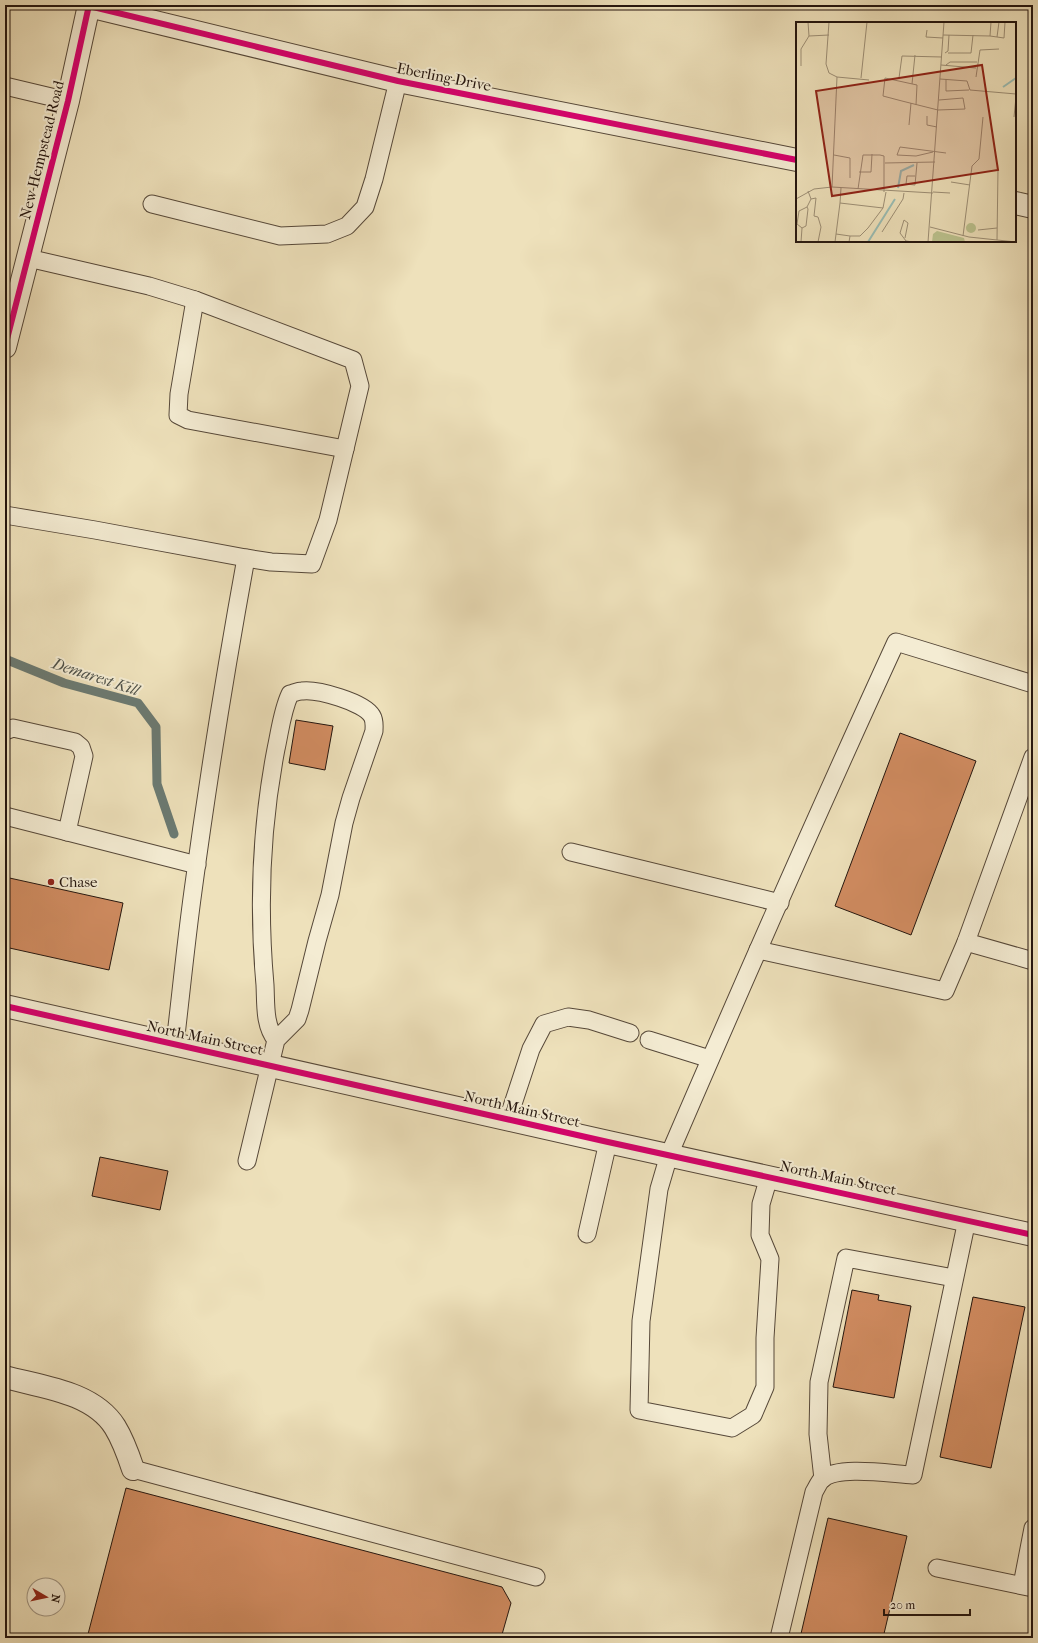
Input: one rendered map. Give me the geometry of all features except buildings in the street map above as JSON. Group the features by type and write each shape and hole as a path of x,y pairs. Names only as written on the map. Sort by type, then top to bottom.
{"street":[{"name":"Eberling Drive","path":"89,6 398,81 796,160"},
{"name":"New Hempstead Road","path":"5,347 68,101 89,6"},
{"path":"1016,203 1033,207"},
{"name":"North Main Street","path":"5,1006 608,1142 1033,1235"},
{"path":"5,1377 80,1397 99,1409 114,1426 125,1445 133,1469"}],"lane":[{"path":"152,204 280,236 327,234 348,226 365,207 374,179 398,81"},
{"path":"5,86 68,101"},
{"path":"5,515 271,562 312,564 328,520 360,386 353,360 195,300 149,286 28,258"},
{"path":"195,300 179,394 178,414 188,420 345,449"},
{"path":"175,1044 197,865 222,694 246,558"},
{"path":"769,1177 761,1204 760,1235 770,1259 765,1338 765,1387 753,1415 732,1428 639,1410 641,1321 659,1189 668,1155 780,903 815,819 896,642 1033,684"},
{"path":"247,1161 276,1040 297,1019 300,1010 330,895 344,823 374,731 374,720 371,714 358,706 342,697 304,690 290,694 285,705 271,775 262,865 262,956 267,1021 270,1032 276,1040"},
{"path":"5,732 13,728 74,742 81,747 84,756 66,832"},
{"path":"758,950 945,991 966,942 1033,757"},
{"path":"5,816 197,865"},
{"path":"571,852 780,903"},
{"path":"966,942 1033,961"},
{"path":"508,1119 531,1048 544,1024 568,1017 589,1020 630,1033"},
{"path":"649,1040 710,1059"},
{"path":"588,1234 608,1142"},
{"path":"779,1638 814,1492 822,1479 837,1473 859,1471 912,1475 966,1220"},
{"path":"822,1479 818,1434 819,1382 846,1258 954,1278"},
{"path":"133,1469 536,1577"},
{"path":"937,1568 1028,1587 1033,1528"}],"waterway":[{"name":"Demarest Kill","path":"5,659 64,683 138,703 156,727 157,784 174,834"}],"cycle path":[{"path":"5,347 68,101 89,5"},
{"path":"89,6 398,81 796,160"},
{"path":"5,1006 608,1142 1033,1235"}],"place":[{"name":"Chase","path":"51,882"}]}
